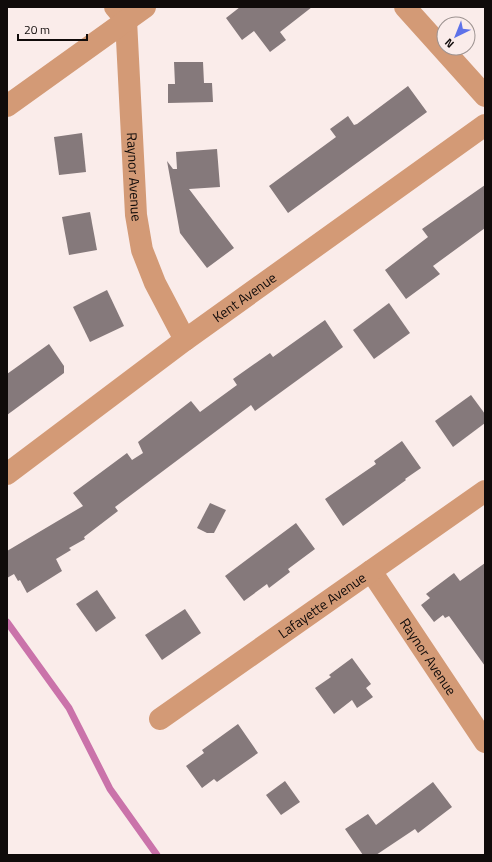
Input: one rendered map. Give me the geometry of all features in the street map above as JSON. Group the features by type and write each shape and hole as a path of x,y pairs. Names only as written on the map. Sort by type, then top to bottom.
{"street":[{"path":"7,106 121,14 144,7"},
{"path":"405,7 485,96"},
{"name":"Raynor Avenue","path":"121,14 137,222 142,250 155,283 185,340"},
{"name":"Kent Avenue","path":"7,474 185,340 485,125"},
{"name":"Lafayette Avenue","path":"160,719 485,491"},
{"name":"Raynor Avenue","path":"371,571 485,742"}],"building":[{"path":"240,7 312,7 280,32 286,40 270,52 254,31 242,40 226,18"},
{"path":"174,62 203,62 204,83 212,83 213,102 168,103 168,84 175,84"},
{"path":"408,86 427,112 288,213 269,186 336,137 330,129 348,116 354,125 357,124"},
{"path":"82,133 86,172 59,175 54,137"},
{"path":"217,149 220,187 189,189 234,248 207,268 180,233 167,161 173,169 177,169 176,152"},
{"path":"485,185 485,228 433,266 440,274 406,299 385,270 428,237 422,229"},
{"path":"90,212 97,250 69,255 62,217"},
{"path":"107,290 124,326 90,342 73,307"},
{"path":"389,303 410,333 374,359 353,330"},
{"path":"325,320 343,347 255,411 251,405 115,507 118,511 84,537 85,539 69,548 71,550 56,559 62,571 27,593 20,580 18,581 14,574 7,578 7,551 83,506 73,493 127,453 132,460 143,453 138,442 191,401 200,412 237,385 233,379 270,353 273,357"},
{"path":"49,344 64,366 64,373 7,415 7,374"},
{"path":"471,395 485,414 485,423 453,447 435,421"},
{"path":"402,441 421,468 343,526 325,499 376,464 374,461"},
{"path":"210,503 226,510 214,533 207,533 197,528"},
{"path":"296,523 315,549 288,569 290,572 269,588 267,584 244,601 225,576"},
{"path":"485,563 485,666 449,616 445,618 443,615 434,622 421,605 430,598 426,594 454,573 460,581"},
{"path":"97,590 116,618 96,632 76,604"},
{"path":"185,609 201,633 162,660 145,635"},
{"path":"352,658 371,684 366,688 373,697 357,708 352,700 334,714 315,688 331,677 329,675"},
{"path":"238,724 258,753 217,782 214,779 202,788 186,766 204,753 202,750"},
{"path":"285,781 300,802 281,815 266,795"},
{"path":"433,782 452,807 418,833 415,829 376,855 363,855 345,829 368,814 376,825"}],"waterway":[{"path":"7,622 69,708 110,789 157,855"}]}
